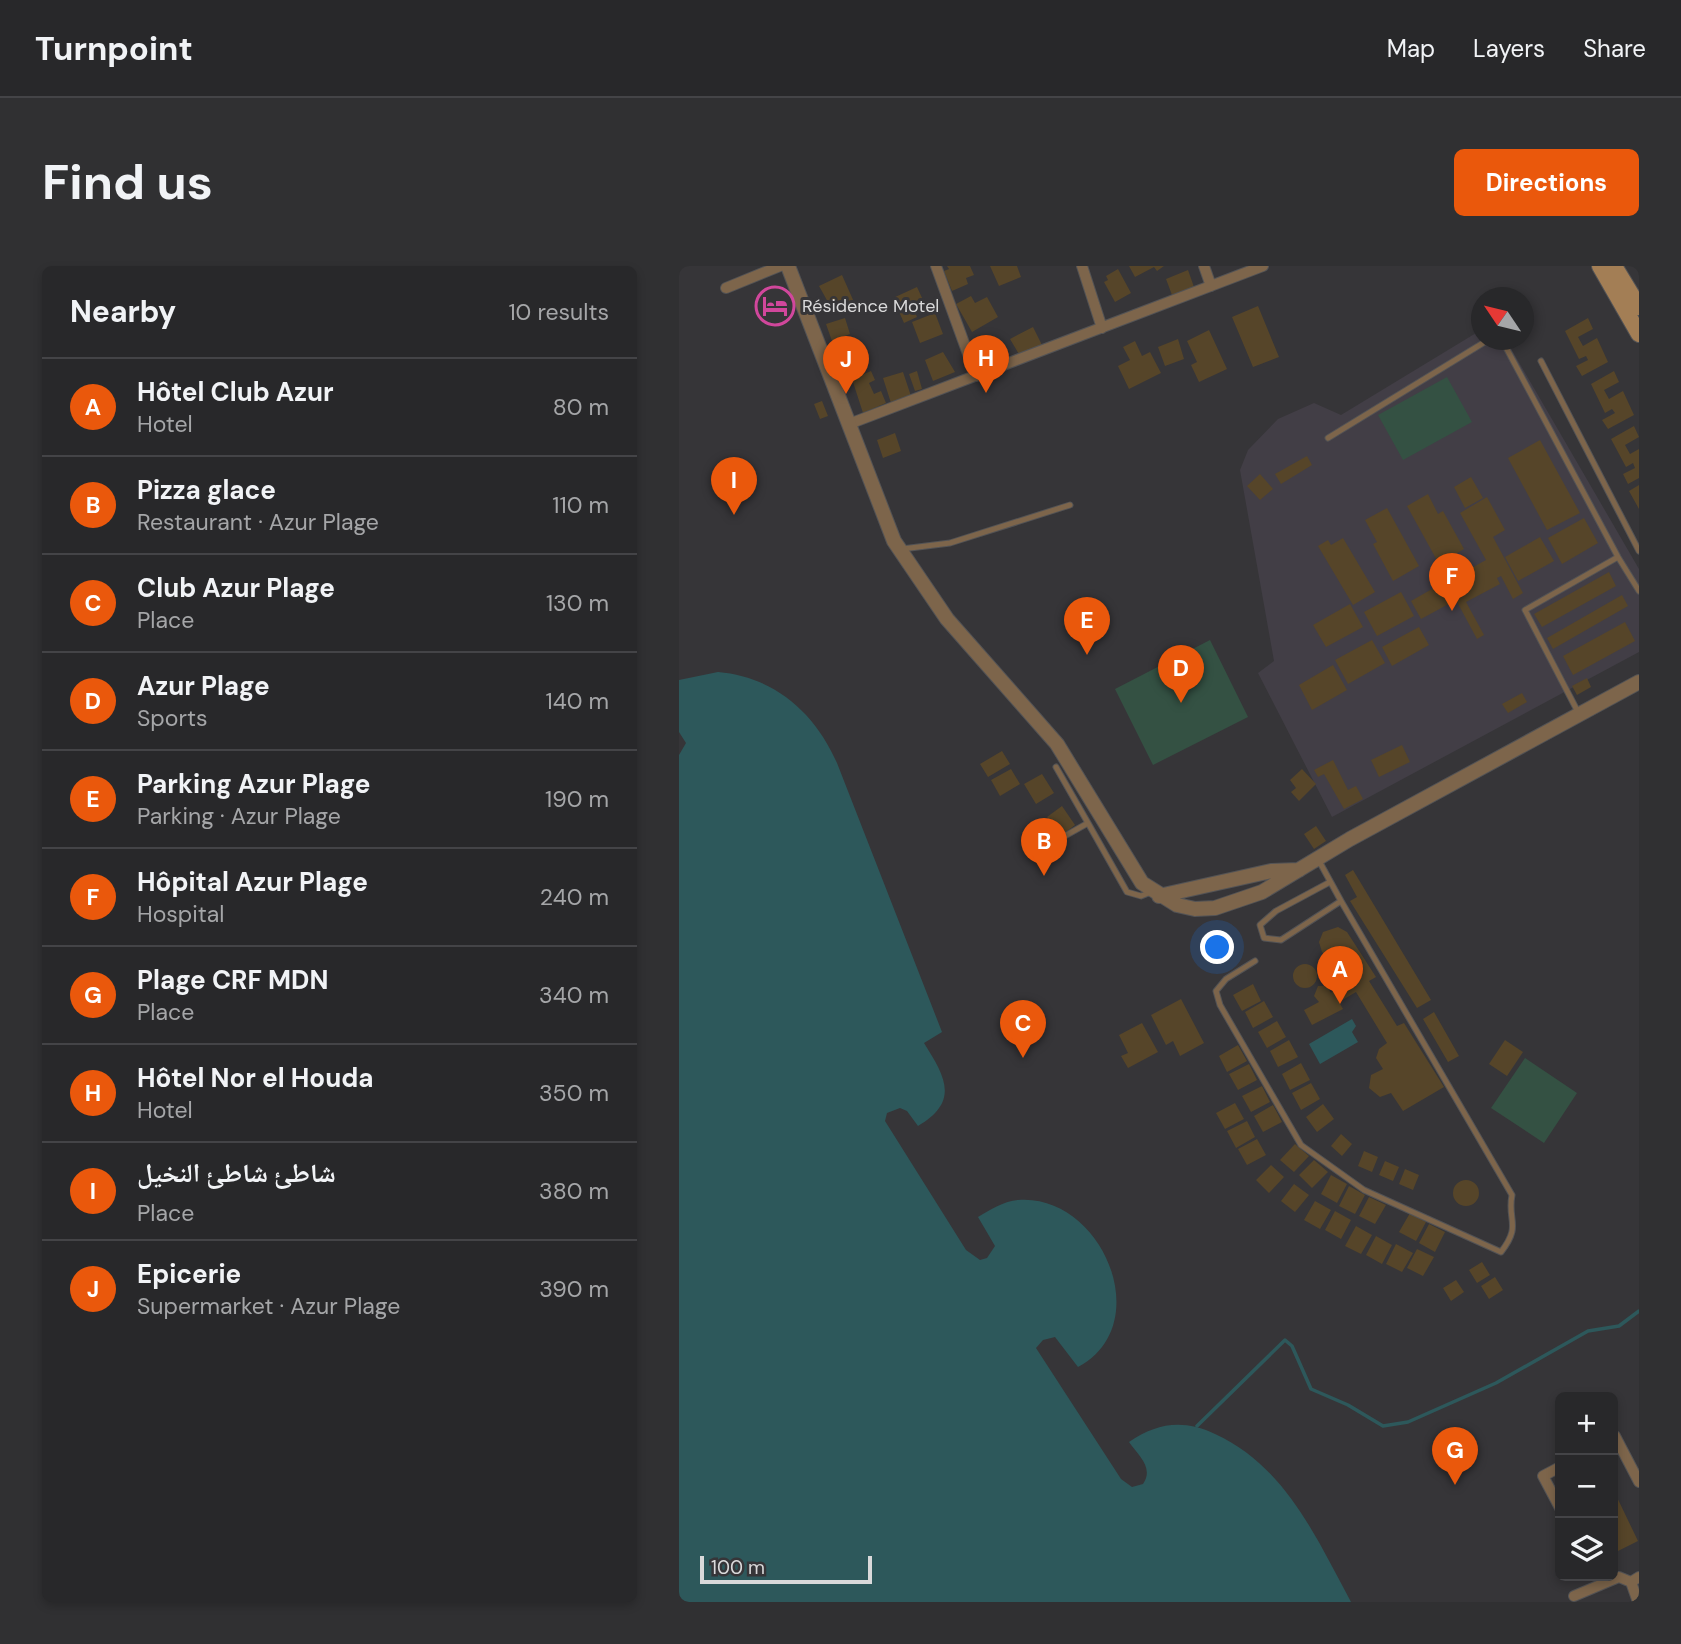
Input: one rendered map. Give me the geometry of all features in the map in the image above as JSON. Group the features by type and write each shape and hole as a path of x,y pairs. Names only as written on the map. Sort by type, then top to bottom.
{"main road":[{"path":"1601,266 1639,334"},
{"path":"1614,266 1639,307"}],"street":[{"path":"726,288 780,266"},
{"path":"787,266 899,549 947,619 1058,744 1138,877 1155,894 1177,905 1215,908 1262,892 1579,713 1639,682"},
{"path":"936,266 977,376"},
{"path":"1082,266 1102,328"},
{"path":"1204,266 1211,286"},
{"path":"849,424 1263,266"},
{"path":"1155,894 1271,871 1299,870"},
{"path":"1618,1442 1639,1482"},
{"path":"1555,1470 1543,1476 1555,1499"},
{"path":"1635,1579 1638,1602"},
{"path":"1574,1596 1596,1581"}],"lane":[{"path":"1328,438 1471,350"},
{"path":"1507,350 1618,557 1639,591"},
{"path":"1541,361 1639,551"},
{"path":"899,549 950,543 1070,505"},
{"path":"1579,713 1525,610 1618,557"},
{"path":"1056,767 1128,892 1141,897 1155,894"},
{"path":"1047,846 1088,823"},
{"path":"1255,961 1226,979 1216,991 1220,1005 1301,1145 1364,1190 1501,1252 1510,1241 1516,1221 1510,1206 1512,1195 1318,859"},
{"path":"1331,881 1276,911 1260,925 1264,938 1281,940 1342,901"}],"shaded area":[{"path":"1471,336 1471,350 1512,350 1639,569 1639,652 1332,817 1258,673 1274,661 1240,470 1248,450 1278,419 1314,403 1341,415"}],"green space":[{"path":"1447,377 1472,422 1403,460 1378,415"},
{"path":"1210,640 1248,717 1153,765 1115,689"},
{"path":"1525,1058 1577,1093 1544,1143 1491,1108"}],"water":[{"path":"718,672 758,681 791,701 817,728 837,763 942,1032 924,1043 938,1066 945,1087 940,1107 918,1126 907,1111 900,1108 887,1113 885,1121 966,1250 980,1260 987,1258 995,1246 978,1217 1002,1204 1018,1200 1048,1203 1074,1217 1095,1238 1109,1265 1116,1293 1114,1322 1102,1347 1078,1367 1055,1337 1043,1340 1036,1348 1121,1479 1132,1487 1143,1484 1146,1478 1146,1467 1129,1442 1139,1436 1171,1425 1192,1426 1215,1434 1240,1448 1280,1484 1311,1529 1351,1602 679,1602 679,755 686,743 679,732 679,680"},
{"path":"1352,1019 1356,1026 1352,1032 1358,1042 1320,1064 1309,1044"}],"building":[{"path":"947,266 970,266 974,275 966,278 968,284 952,291 944,271 949,269"},
{"path":"990,266 1017,266 1021,277 999,286"},
{"path":"1129,266 1164,266 1157,271 1154,267 1135,277"},
{"path":"1118,269 1131,293 1115,302 1104,282 1108,280 1106,276"},
{"path":"1188,270 1194,287 1172,295 1166,279"},
{"path":"842,275 854,302 833,311 819,286"},
{"path":"917,287 923,300 912,305 917,317 904,323 893,298"},
{"path":"971,296 975,303 987,297 998,317 972,332 956,304"},
{"path":"1258,306 1279,357 1253,367 1232,317"},
{"path":"935,313 943,334 920,343 912,322"},
{"path":"845,318 850,334 832,341 826,324"},
{"path":"1588,318 1593,329 1578,337 1583,346 1597,338 1608,362 1582,376 1576,366 1588,360 1586,356 1579,359 1565,331"},
{"path":"1033,327 1042,345 1020,356 1010,339"},
{"path":"1209,330 1227,369 1199,382 1191,365 1197,362 1187,341"},
{"path":"1178,339 1184,359 1165,366 1158,347"},
{"path":"1135,341 1142,356 1150,352 1161,373 1129,389 1118,366 1130,360 1123,347"},
{"path":"943,352 955,372 933,381 925,360"},
{"path":"871,371 875,380 869,383 874,394 881,391 886,403 863,413 852,379"},
{"path":"917,371 922,389 915,391 909,374"},
{"path":"1614,371 1619,382 1604,390 1609,399 1623,391 1634,415 1608,429 1602,420 1615,413 1612,409 1605,413 1591,384"},
{"path":"903,372 911,396 891,403 883,378"},
{"path":"822,401 828,416 820,419 814,404"},
{"path":"1634,426 1639,437 1625,445 1630,454 1639,449 1639,478 1628,484 1623,474 1635,468 1633,463 1626,467 1611,439"},
{"path":"895,433 901,451 883,458 877,440"},
{"path":"1540,440 1580,513 1547,530 1508,458"},
{"path":"1307,456 1312,465 1281,484 1275,474"},
{"path":"1260,474 1273,489 1260,500 1247,486"},
{"path":"1471,477 1483,498 1465,508 1454,487"},
{"path":"1639,485 1639,509 1629,491"},
{"path":"1428,494 1438,514 1443,511 1464,549 1439,564 1407,506"},
{"path":"1487,497 1505,530 1493,537 1523,593 1513,599 1501,576 1497,578 1500,584 1466,602 1484,635 1477,639 1456,600 1421,619 1411,601 1446,581 1441,573 1448,569 1453,578 1486,560 1460,513"},
{"path":"1387,508 1419,566 1393,581 1373,544 1377,542 1365,520"},
{"path":"1584,518 1598,543 1562,564 1548,538"},
{"path":"1540,537 1554,561 1518,581 1505,557"},
{"path":"1343,538 1375,592 1353,605 1318,546 1328,540 1331,545"},
{"path":"1609,572 1616,586 1542,627 1534,614"},
{"path":"1401,592 1414,616 1377,636 1364,612"},
{"path":"1622,595 1628,606 1553,649 1547,638"},
{"path":"1350,604 1363,627 1326,647 1313,625"},
{"path":"1625,622 1635,641 1573,675 1563,656"},
{"path":"1419,627 1429,645 1392,666 1382,647"},
{"path":"1372,640 1385,663 1348,684 1335,660"},
{"path":"1333,665 1347,690 1312,710 1299,685"},
{"path":"1587,678 1591,687 1577,695 1572,686"},
{"path":"1522,693 1527,702 1508,713 1502,704"},
{"path":"1402,745 1410,762 1379,777 1371,760"},
{"path":"1002,751 1010,764 988,777 980,764"},
{"path":"1333,760 1348,790 1356,786 1363,799 1344,809 1324,774 1318,777 1314,770"},
{"path":"1011,769 1020,784 1000,796 991,780"},
{"path":"1302,769 1316,784 1299,801 1291,792 1296,788 1290,780"},
{"path":"1042,774 1054,793 1036,804 1024,784"},
{"path":"1062,806 1075,825 1061,836 1047,817"},
{"path":"1316,826 1326,841 1314,849 1304,834"},
{"path":"1353,870 1431,1000 1417,1008 1350,901 1357,897 1345,875"},
{"path":"1338,927 1347,932 1376,977 1369,981 1397,1026 1404,1023 1444,1087 1403,1111 1391,1093 1380,1097 1369,1088 1371,1075 1383,1069 1376,1058 1379,1049 1387,1043 1356,992 1339,1002 1343,1009 1312,1025 1304,1010 1319,1002 1314,996 1318,986 1327,986 1331,993 1333,991 1321,972 1330,968 1324,959 1328,957 1322,952 1319,942 1323,932"},
{"path":"1305,964 1314,967 1317,976 1314,985 1305,988 1296,985 1293,976 1296,967"},
{"path":"1253,984 1261,1001 1242,1011 1233,995"},
{"path":"1181,999 1204,1043 1180,1056 1173,1041 1166,1045 1151,1015"},
{"path":"1264,1001 1273,1017 1253,1028 1245,1012"},
{"path":"1434,1012 1459,1056 1448,1062 1423,1019"},
{"path":"1277,1021 1286,1037 1267,1048 1258,1032"},
{"path":"1142,1023 1158,1052 1128,1068 1121,1056 1128,1053 1119,1035"},
{"path":"1289,1040 1298,1057 1278,1067 1270,1051"},
{"path":"1505,1040 1523,1052 1507,1076 1489,1064"},
{"path":"1238,1045 1247,1061 1227,1072 1219,1056"},
{"path":"1301,1063 1310,1080 1290,1090 1282,1074"},
{"path":"1249,1064 1257,1080 1238,1090 1229,1074"},
{"path":"1311,1083 1320,1099 1301,1110 1292,1093"},
{"path":"1262,1086 1270,1102 1251,1112 1242,1096"},
{"path":"1235,1103 1244,1119 1225,1129 1216,1113"},
{"path":"1323,1104 1334,1119 1317,1132 1306,1117"},
{"path":"1273,1105 1282,1122 1263,1132 1254,1116"},
{"path":"1247,1121 1255,1137 1236,1148 1227,1131"},
{"path":"1341,1134 1352,1144 1342,1156 1331,1146"},
{"path":"1257,1139 1266,1155 1247,1165 1238,1149"},
{"path":"1295,1144 1309,1156 1294,1172 1280,1160"},
{"path":"1364,1151 1378,1157 1372,1172 1358,1166"},
{"path":"1314,1160 1328,1172 1312,1188 1299,1175"},
{"path":"1385,1161 1399,1167 1393,1181 1379,1175"},
{"path":"1271,1165 1284,1177 1269,1193 1256,1180"},
{"path":"1405,1169 1419,1175 1413,1190 1399,1184"},
{"path":"1331,1175 1347,1184 1337,1203 1321,1194"},
{"path":"1466,1180 1475,1184 1479,1193 1475,1202 1466,1206 1457,1202 1453,1193 1457,1184"},
{"path":"1294,1184 1309,1195 1295,1212 1281,1201"},
{"path":"1349,1186 1365,1195 1355,1214 1339,1206"},
{"path":"1369,1197 1386,1205 1375,1224 1359,1216"},
{"path":"1315,1201 1331,1210 1320,1229 1304,1220"},
{"path":"1335,1211 1351,1220 1341,1239 1325,1230"},
{"path":"1410,1213 1426,1222 1416,1241 1399,1232"},
{"path":"1429,1224 1445,1232 1435,1252 1419,1243"},
{"path":"1356,1226 1372,1235 1361,1254 1345,1246"},
{"path":"1376,1236 1392,1245 1382,1264 1366,1255"},
{"path":"1396,1244 1413,1253 1402,1272 1386,1264"},
{"path":"1417,1249 1434,1257 1423,1276 1407,1268"},
{"path":"1482,1262 1490,1275 1477,1283 1469,1270"},
{"path":"1495,1277 1503,1290 1489,1299 1481,1286"},
{"path":"1456,1280 1464,1292 1451,1301 1443,1288"},
{"path":"1618,1499 1638,1541 1618,1551"}],"waterway":[{"path":"1197,1426 1285,1340 1292,1346 1311,1389 1348,1405 1383,1426 1408,1422 1496,1383 1588,1331 1619,1326 1639,1311"}],"place":[{"name":"Résidence Motel","path":"775,306"},
{"name":"Hôtel Nor el Houda","path":"986,393"},
{"name":"Epicerie","path":"846,394"},
{"name":"شاطئ شاطئ النخيل","path":"734,515"},
{"name":"Hôpital Azur Plage","path":"1452,611"},
{"name":"Parking Azur Plage","path":"1087,655"},
{"name":"Azur Plage","path":"1181,703"},
{"name":"Pizza glace","path":"1044,876"},
{"name":"Hôtel Club Azur","path":"1340,1004"},
{"name":"Club Azur Plage","path":"1023,1058"},
{"name":"Plage CRF MDN","path":"1455,1485"}]}
